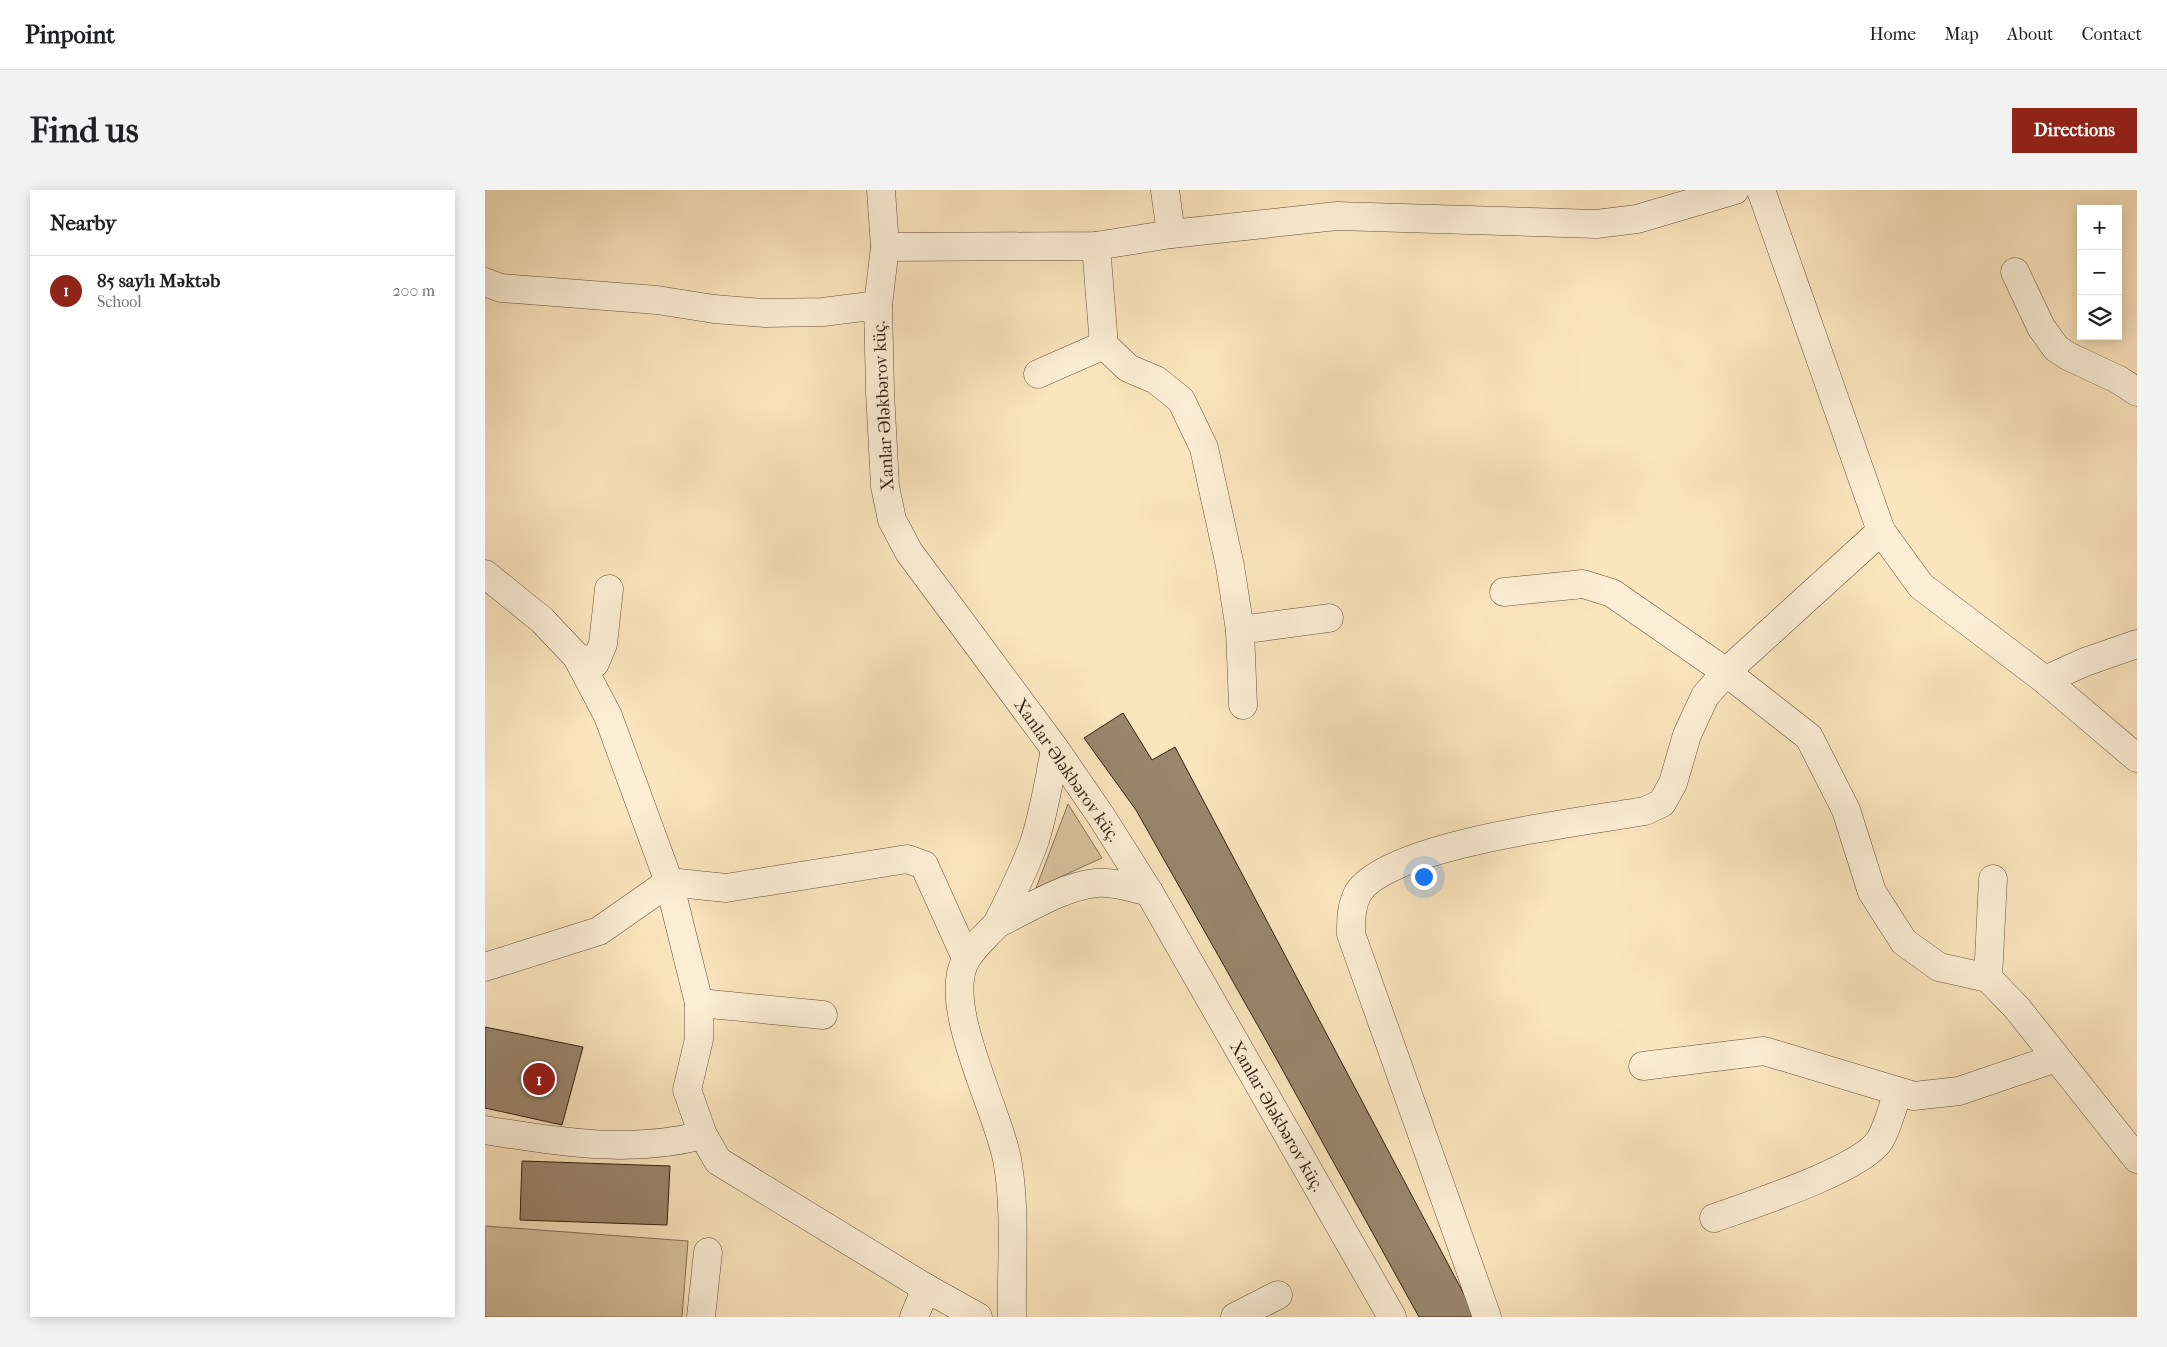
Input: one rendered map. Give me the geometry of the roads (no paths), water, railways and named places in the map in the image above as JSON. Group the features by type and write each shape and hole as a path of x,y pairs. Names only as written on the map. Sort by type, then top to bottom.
{"street":[{"name":"Xanlar Ələkbərov küç.","path":"881,190 885,247 879,305 880,392 885,486 892,520 909,552 1055,750 1101,816 1149,892 1392,1317"},
{"path":"1165,190 1171,234"},
{"path":"885,247 1096,246 1171,234 1337,216 1596,224 1637,219 1735,190"},
{"path":"1761,190 1881,531 1921,586 2045,680 2137,758"},
{"path":"1096,246 1104,345 1128,368 1156,380 1181,400 1204,448 1230,566 1240,630 1243,705"},
{"path":"2015,272 2041,327 2056,348 2068,356 2119,380 2137,392"},
{"path":"485,282 501,288 657,300 714,309 765,313 823,312 879,305"},
{"path":"1038,374 1104,345"},
{"path":"1487,1317 1351,934 1351,912 1359,892 1377,874 1439,851 1480,839 1645,811 1662,803 1673,784 1687,735 1705,696 1726,672 1881,531"},
{"path":"485,574 542,620 577,657 608,716 669,882 699,1003 699,1039 687,1090 703,1135 718,1161 926,1288 978,1317"},
{"path":"1504,592 1583,584 1612,593 1726,672 1809,737 1846,810 1872,892 1904,942 1939,967 1988,978 2017,1008 2137,1159"},
{"path":"577,657 595,663 603,644 609,589"},
{"path":"1240,630 1329,618"},
{"path":"2045,680 2085,662 2137,644"},
{"path":"1011,1317 1011,1192 1008,1165 1003,1139 965,1030 960,1004 959,982 966,958 997,924 1019,880 1034,843 1048,791 1055,750"},
{"path":"485,967 599,931 669,882 726,888 907,859 924,865 966,958"},
{"path":"1988,978 1993,879"},
{"path":"997,924 1062,892 1097,883 1149,892"},
{"path":"699,1003 823,1015"},
{"path":"1643,1066 1764,1051 1898,1093 1914,1096 1959,1091 2056,1058"},
{"path":"1713,1218 1832,1173 1862,1158 1879,1140 1898,1093"},
{"path":"485,1130 549,1141 615,1146 679,1141 703,1135"},
{"path":"701,1317 708,1252"},
{"path":"914,1317 926,1288"},
{"path":"1235,1317 1278,1295"}],"place":[{"name":"85 saylı Məktəb","path":"539,1079"}]}
